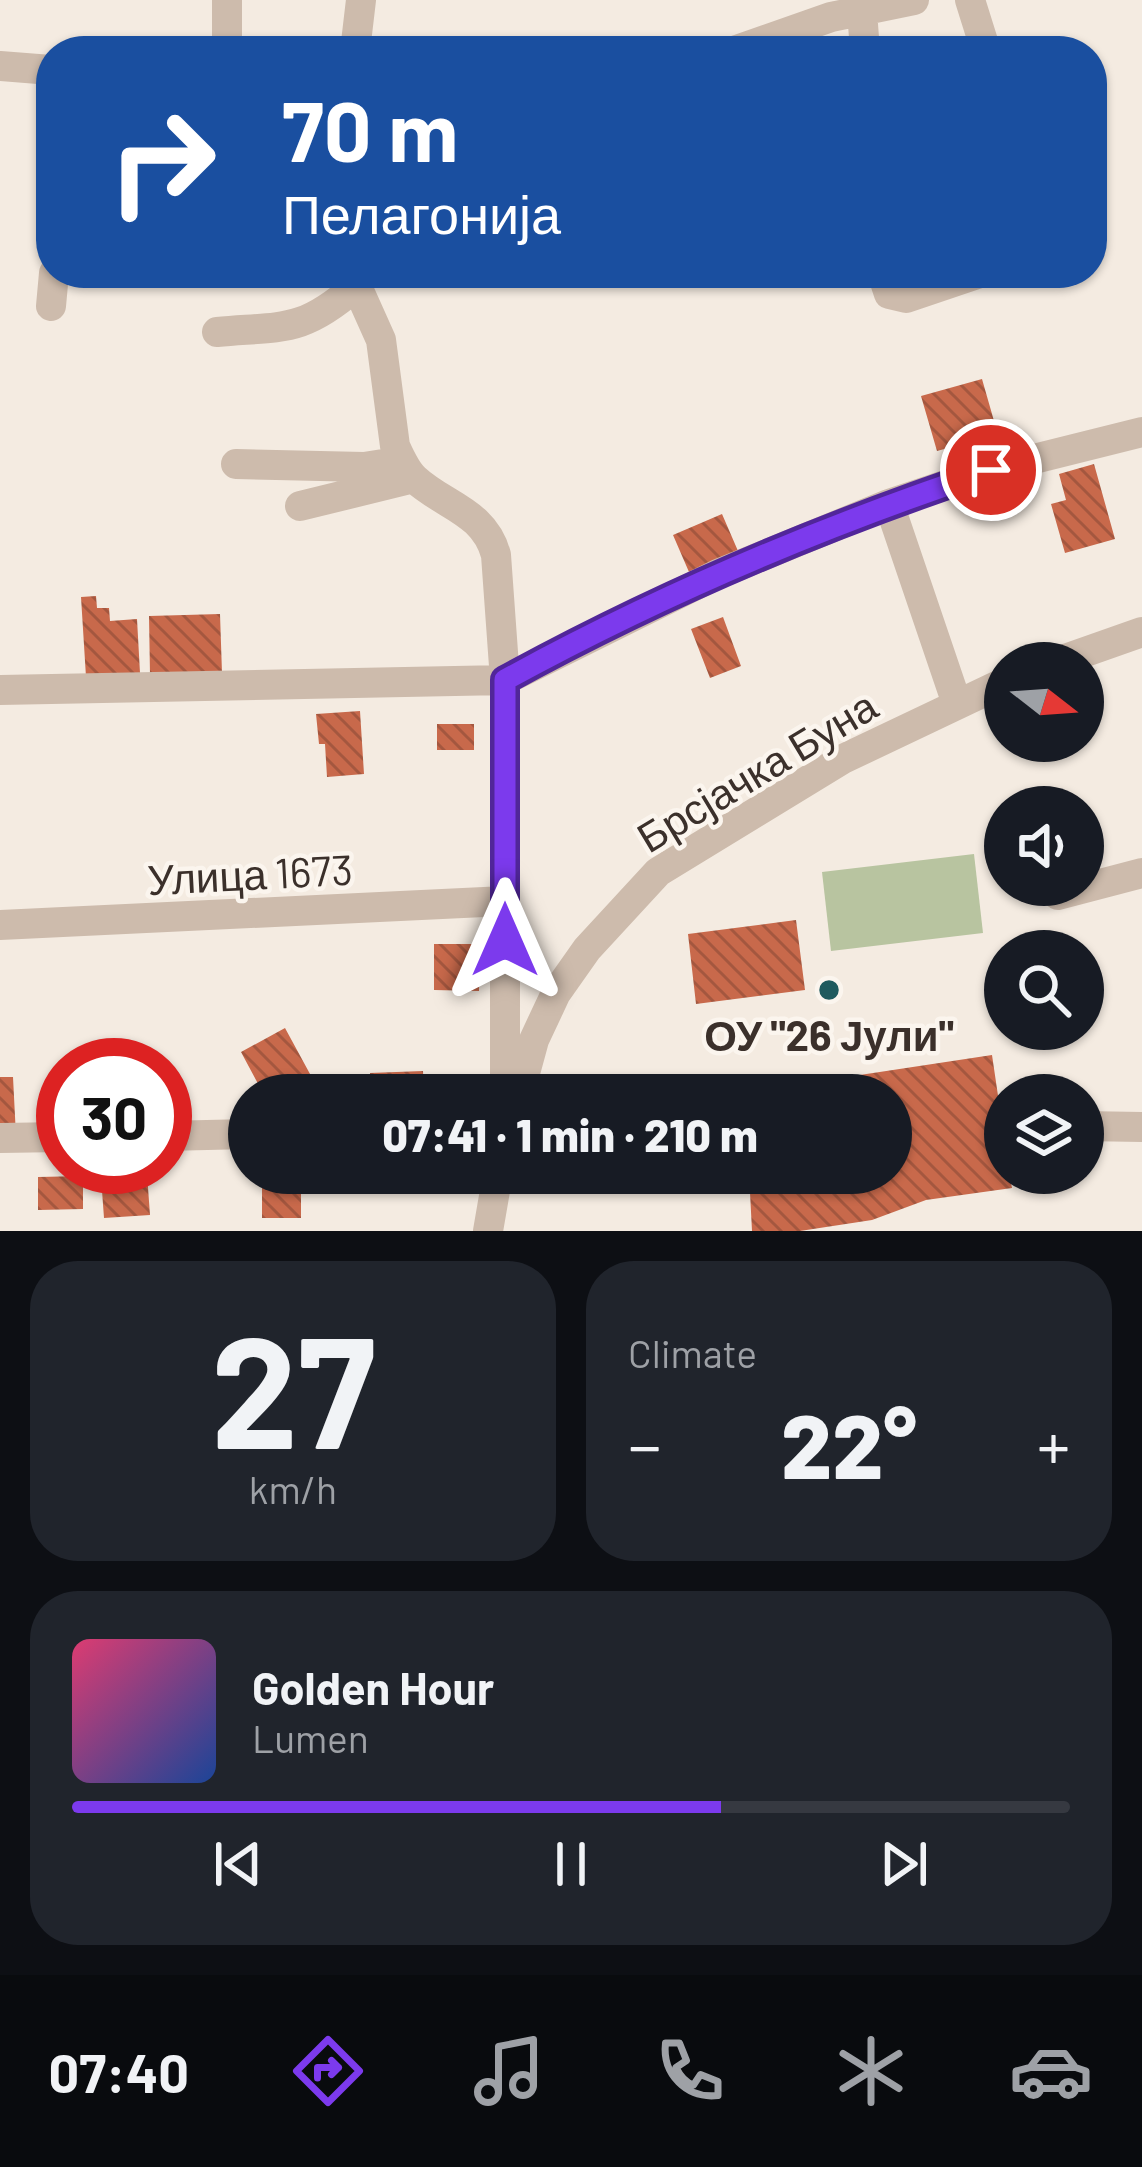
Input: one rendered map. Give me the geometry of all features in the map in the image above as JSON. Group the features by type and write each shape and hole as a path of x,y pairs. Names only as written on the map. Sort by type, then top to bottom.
{"street":[{"path":"227,0 227,36"},
{"path":"357,36 361,0"},
{"path":"781,36 862,10 914,0"},
{"path":"970,0 981,36"},
{"path":"862,10 864,36"},
{"path":"0,66 36,69"},
{"path":"51,306 53,288"},
{"path":"217,332 304,324 328,310 346,288"},
{"path":"357,288 381,340 395,446 408,470 472,516 492,541 500,585 505,680 505,1074"},
{"path":"887,288 889,294 906,298 936,288"},
{"path":"0,690 505,680 718,574 890,504 991,470 1142,432"},
{"path":"236,464 408,470"},
{"path":"300,506 408,470"},
{"path":"890,504 957,704"},
{"path":"1104,645 1142,632"},
{"name":"Брсјачка Буна","path":"525,1074 556,993 586,950 658,872 843,759 984,692"},
{"path":"1104,884 1142,874"},
{"name":"Улица 1673","path":"0,925 505,902"},
{"path":"1104,1126 1142,1127"},
{"path":"192,1135 228,1134"},
{"path":"0,1138 36,1137"},
{"path":"488,1231 494,1194"}],"green space":[{"path":"974,854 983,933 831,951 822,872"}],"building":[{"path":"982,379 1000,442 992,444 996,456 954,468 948,448 937,451 921,396"},
{"path":"1094,464 1115,539 1065,553 1051,504 1066,500 1059,474"},
{"path":"722,514 738,551 689,572 673,535"},
{"path":"96,596 97,608 109,608 110,621 137,619 140,673 86,677 81,597"},
{"path":"220,614 222,673 150,675 149,616"},
{"path":"723,617 741,666 710,678 691,629"},
{"path":"360,711 364,774 327,777 325,744 319,744 316,714"},
{"path":"437,724 474,724 474,750 437,750"},
{"path":"796,920 805,990 696,1004 688,934"},
{"path":"434,944 480,944 479,991 434,990"},
{"path":"285,1028 310,1074 253,1074 241,1052"},
{"path":"992,1055 995,1074 984,1074 984,1192 926,1200 872,1220 800,1231 752,1231 750,1194 912,1194 912,1074 866,1074"},
{"path":"423,1071 423,1074 370,1074"},
{"path":"0,1077 13,1077 16,1136 0,1137"},
{"path":"38,1194 83,1194 83,1209 38,1210"},
{"path":"102,1194 148,1194 150,1215 104,1218"},
{"path":"262,1194 301,1194 301,1218 262,1218"}],"place":[{"name":"ОУ \"26 Јули\"","path":"829,990"}],"route":[{"path":"505,940 505,680 718,574 890,504 991,470"}]}
